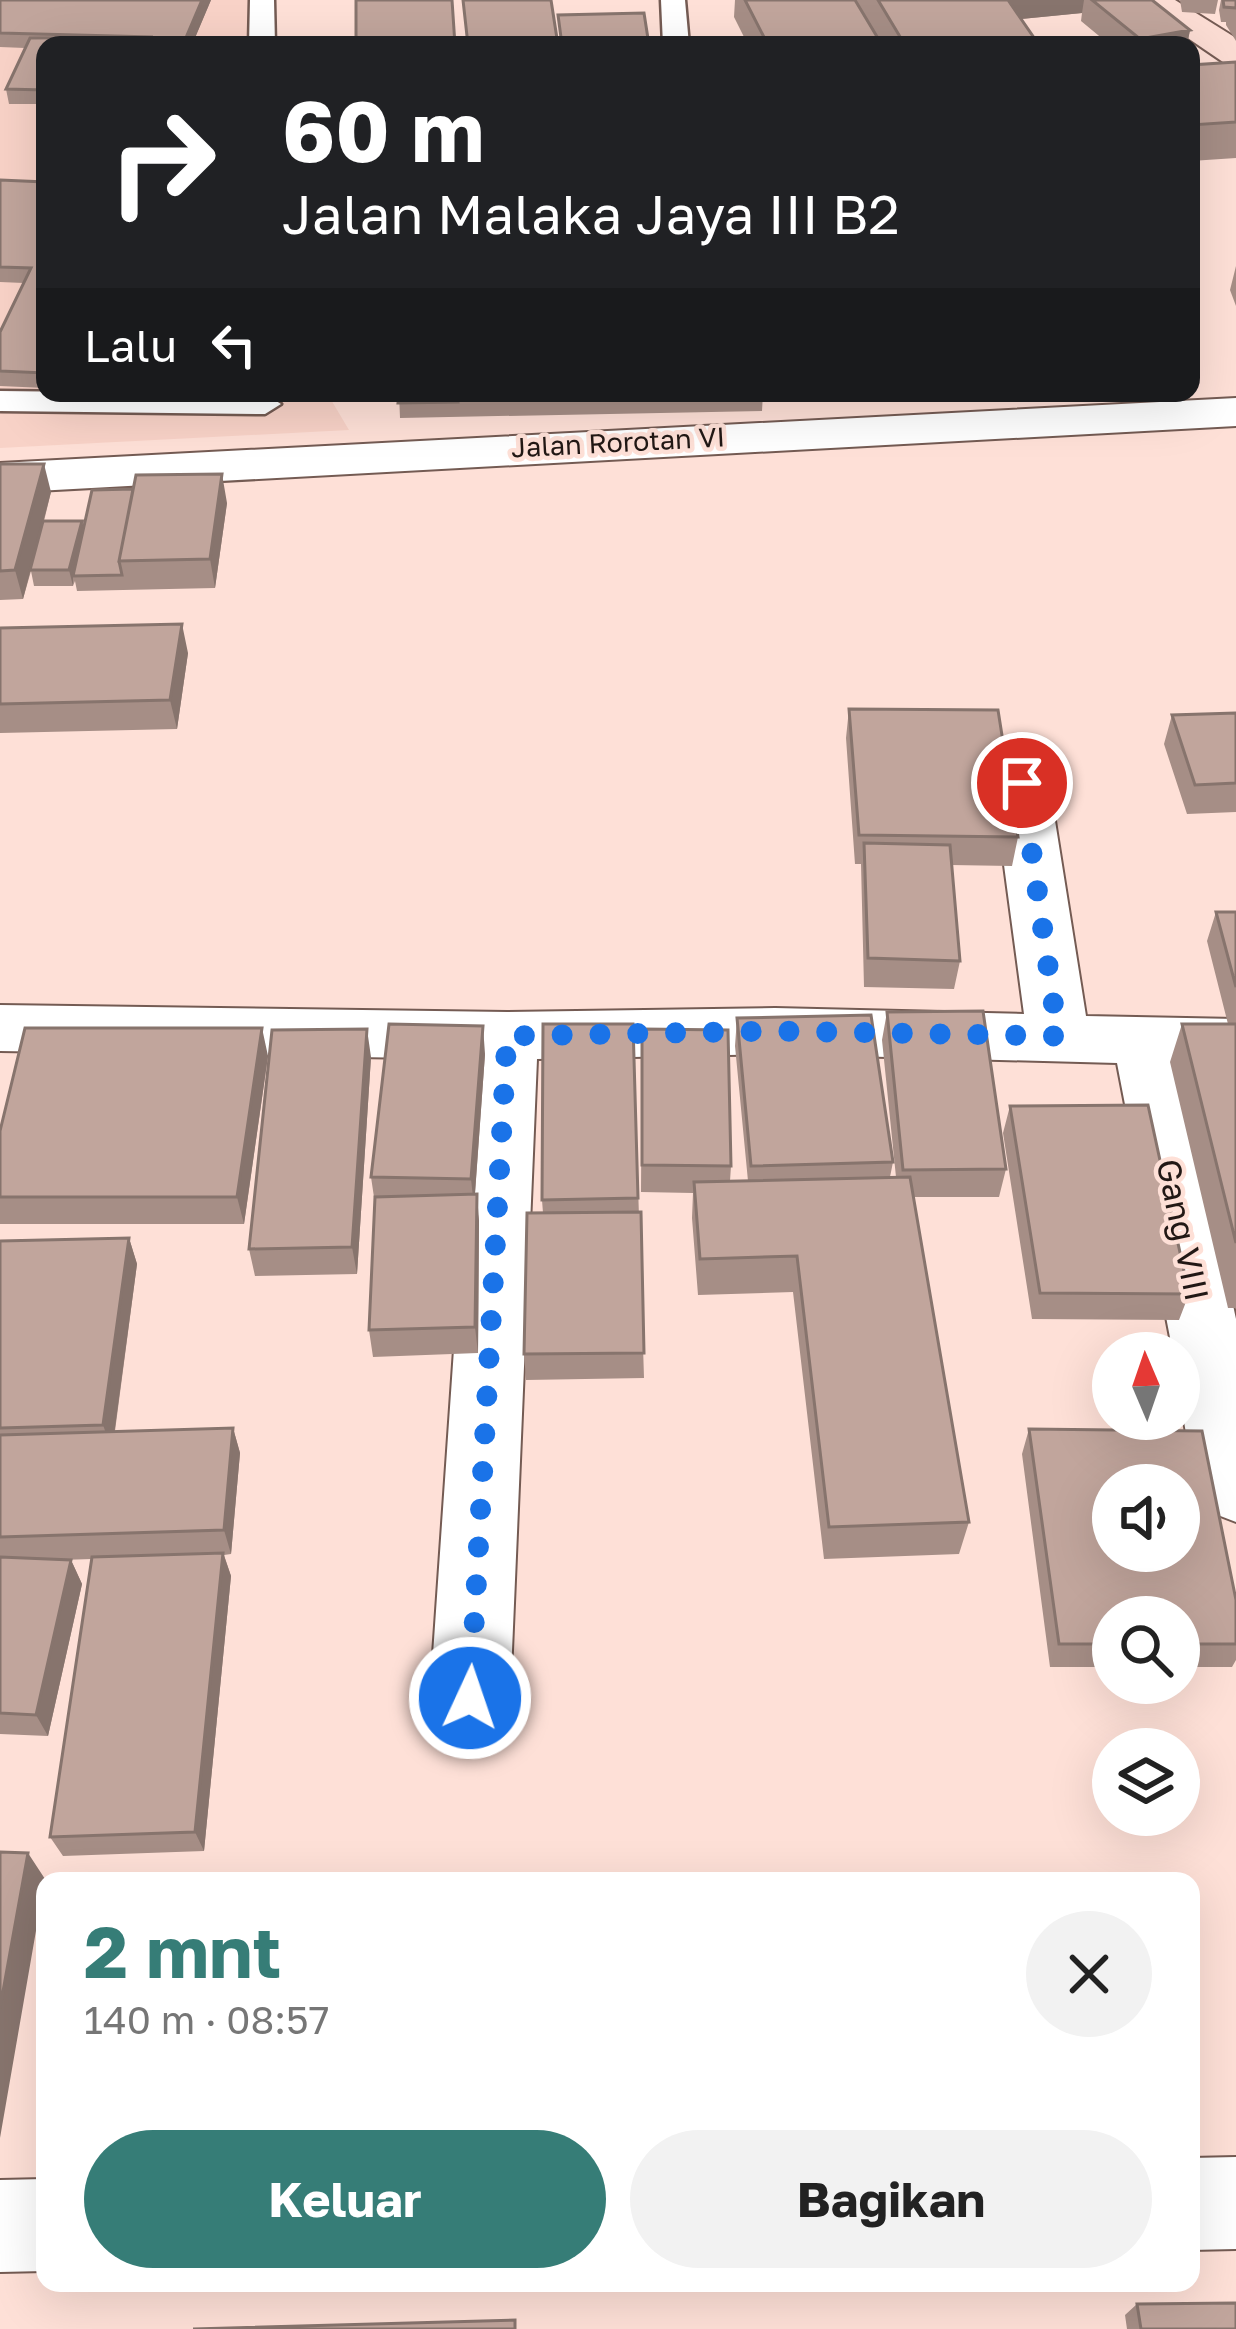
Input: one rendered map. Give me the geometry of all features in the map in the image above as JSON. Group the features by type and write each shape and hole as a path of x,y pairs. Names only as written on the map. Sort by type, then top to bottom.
{"street":[{"path":"1150,0 1236,54"},
{"name":"Jalan Rorotan VI","path":"0,478 255,461 787,413 1236,412"},
{"path":"1022,783 1058,1036"},
{"path":"4,1043 775,1031 1236,1042"},
{"path":"470,1698 507,1036"},
{"name":"Gang VIII","path":"1144,1042 1236,1489"},
{"path":"1200,2204 1236,2203"},
{"path":"0,2226 36,2225"}],"lane":[{"path":"262,0 262,36"},
{"path":"673,0 675,36"},
{"path":"0,400 36,400"},
{"path":"255,461 265,402"}],"shaded area":[{"path":"0,0 269,0 270,36 36,36 36,402 332,402 349,430 0,448"}],"building":[{"path":"0,0 202,0 187,36 0,33"},
{"path":"356,0 452,0 454,36 356,36"},
{"path":"463,0 551,0 557,36 467,36"},
{"path":"745,0 855,0 877,36 763,36"},
{"path":"878,0 1008,0 1033,36 900,36"},
{"path":"1092,0 1152,0 1190,30 1136,36"},
{"path":"1223,0 1236,0 1236,8 1224,7"},
{"path":"644,13 648,36 561,36 558,15"},
{"path":"30,38 36,38 36,90 6,89"},
{"path":"1236,62 1236,122 1200,124 1200,64"},
{"path":"0,180 36,182 36,373 0,371 0,332 31,268 0,267"},
{"path":"0,464 44,464 15,570 0,571"},
{"path":"222,474 210,559 119,561 136,475"},
{"path":"133,489 119,561 122,575 73,576 92,490"},
{"path":"43,521 82,521 69,570 30,570"},
{"path":"182,624 170,700 0,704 0,628"},
{"path":"849,709 998,710 1018,837 859,835"},
{"path":"1236,713 1236,783 1195,785 1172,715"},
{"path":"864,843 950,845 960,961 868,958"},
{"path":"1216,912 1236,912 1236,987"},
{"path":"983,1011 1006,1169 903,1170 887,1012"},
{"path":"871,1015 893,1162 751,1166 737,1018"},
{"path":"389,1024 483,1026 471,1179 371,1177"},
{"path":"543,1024 633,1024 638,1198 542,1200"},
{"path":"1182,1024 1236,1024 1236,1243"},
{"path":"25,1028 262,1028 237,1197 0,1197 0,1131"},
{"path":"367,1029 352,1247 249,1249 272,1030"},
{"path":"642,1029 728,1030 731,1166 642,1165"},
{"path":"1148,1105 1189,1294 1040,1293 1010,1106"},
{"path":"910,1177 969,1522 829,1527 797,1256 700,1259 694,1182"},
{"path":"477,1194 475,1327 369,1330 375,1197"},
{"path":"641,1212 644,1353 524,1354 527,1213"},
{"path":"129,1238 103,1425 0,1428 0,1241"},
{"path":"233,1428 224,1530 0,1537 0,1435"},
{"path":"1029,1429 1092,1430 1092,1440 1200,1440 1202,1431 1236,1600 1236,1644 1200,1644 1200,1596 1092,1596 1092,1644 1059,1644"},
{"path":"223,1553 195,1832 50,1837 92,1557"},
{"path":"0,1557 71,1560 36,1715 0,1713"},
{"path":"0,1852 28,1853 0,2008"},
{"path":"1236,2303 1236,2329 1141,2329 1137,2304"},
{"path":"515,2320 515,2329 193,2329"}],"route":[{"path":"470,1698 507,1036 775,1031 1058,1036 1022,783"}]}
